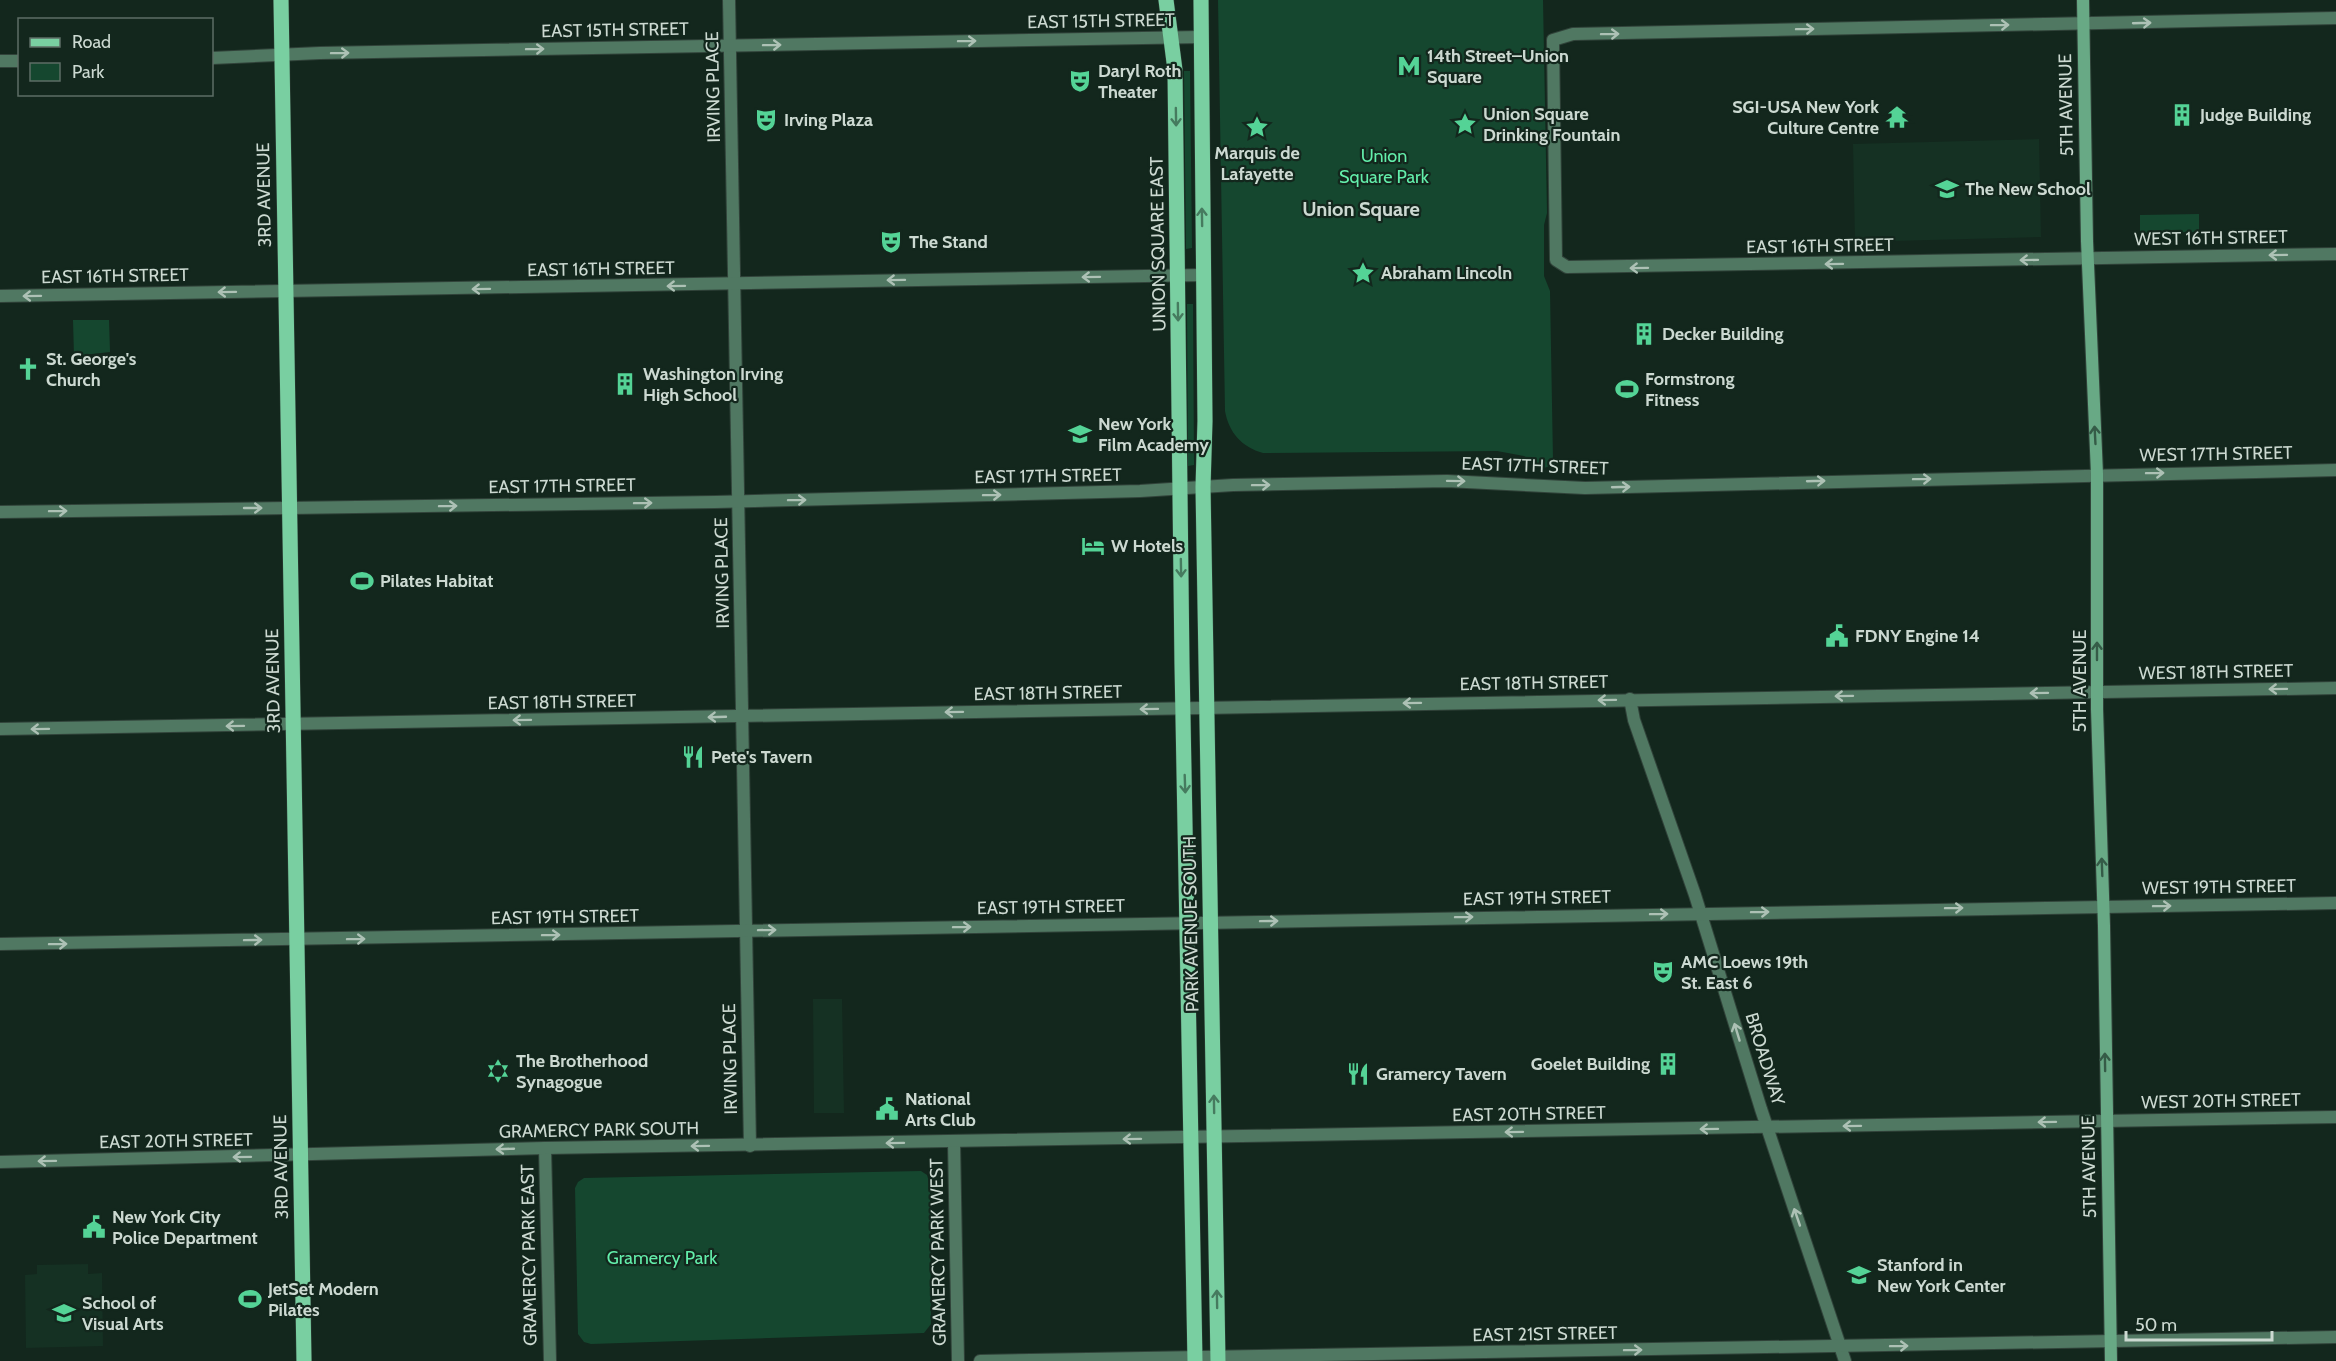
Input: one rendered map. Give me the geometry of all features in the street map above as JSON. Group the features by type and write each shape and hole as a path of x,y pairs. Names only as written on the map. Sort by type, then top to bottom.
{"main road":[{"name":"3RD AVENUE","path":"281,0 304,1361"},
{"name":"UNION SQUARE EAST","path":"1166,0 1175,70 1180,489"},
{"path":"1201,0 1205,421 1203,487"},
{"name":"5TH AVENUE","path":"2083,0 2087,259 2097,474 2097,692 2111,1361"},
{"name":"PARK AVENUE SOUTH","path":"1203,487 1218,1359"},
{"name":"PARK AVENUE SOUTH","path":"1180,489 1195,1359"}],"street":[{"name":"IRVING PLACE","path":"729,0 750,1146"},
{"path":"2083,23 2336,18"},
{"name":"EAST 16TH STREET","path":"2083,23 1573,34 1553,40 1556,260 1567,267 1576,269 2087,259"},
{"name":"EAST 15TH STREET","path":"213,58 1200,37"},
{"path":"0,61 18,61"},
{"name":"WEST 16TH STREET","path":"2087,259 2336,254"},
{"name":"EAST 16TH STREET","path":"0,296 1203,275"},
{"name":"WEST 17TH STREET","path":"2097,474 2336,470"},
{"name":"EAST 17TH STREET","path":"0,512 739,501 1447,481 1585,488 2097,474"},
{"name":"WEST 18TH STREET","path":"2097,692 2336,688"},
{"name":"EAST 18TH STREET","path":"0,729 2097,692"},
{"name":"BROADWAY","path":"1630,699 1634,720 1701,914 1767,1128 1845,1361"},
{"name":"WEST 19TH STREET","path":"2103,907 2336,903"},
{"name":"EAST 19TH STREET","path":"0,944 2103,907"},
{"name":"WEST 20TH STREET","path":"2106,1121 2336,1117"},
{"name":"EAST 20TH STREET","path":"954,1142 2106,1121"},
{"name":"GRAMERCY PARK SOUTH","path":"424,1151 954,1142"},
{"name":"GRAMERCY PARK WEST","path":"954,1142 958,1361"},
{"name":"GRAMERCY PARK EAST","path":"545,1148 550,1361"},
{"name":"EAST 20TH STREET","path":"0,1162 424,1151"},
{"name":"EAST 21ST STREET","path":"980,1361 1218,1359 2336,1338"}],"shaded area":[{"name":"The New School","path":"2039,139 2041,237 1855,242 1853,144"},
{"path":"813,999 842,999 844,1113 814,1113"},
{"name":"School of Visual Arts","path":"88,1264 88,1274 102,1273 103,1346 26,1348 25,1275 37,1274 37,1265"}],"green space":[{"name":"Union Square Park","path":"1218,0 1543,0 1547,213 1544,225 1544,276 1550,291 1553,460 1550,466 1544,468 1524,456 1497,451 1263,453 1243,443 1233,432 1225,411"},
{"path":"1184,71 1190,71 1192,248 1186,249"},
{"path":"2199,214 2199,232 2140,233 2140,215"},
{"path":"1187,304 1193,304 1194,465 1188,466"},
{"path":"73,320 109,320 110,352 74,356"},
{"name":"Gramercy Park","path":"921,1171 927,1175 930,1185 931,1324 924,1333 591,1344 584,1342 578,1334 575,1188 584,1178"}],"place":[{"name":"14th Street–Union Square","path":"1409,66"},
{"name":"Daryl Roth Theater","path":"1080,81"},
{"name":"Judge Building","path":"2182,115"},
{"name":"SGI-USA New York Culture Centre","path":"1897,117"},
{"name":"Irving Plaza","path":"766,120"},
{"name":"Union Square Drinking Fountain","path":"1465,124"},
{"name":"Marquis de Lafayette","path":"1257,127"},
{"name":"The New School","path":"1947,189"},
{"name":"The Stand","path":"891,242"},
{"name":"Abraham Lincoln","path":"1363,273"},
{"name":"Decker Building","path":"1644,334"},
{"name":"St. George's Church","path":"28,369"},
{"name":"Washington Irving High School","path":"625,384"},
{"name":"Formstrong Fitness","path":"1627,389"},
{"name":"New York Film Academy","path":"1080,434"},
{"name":"W Hotels","path":"1093,546"},
{"name":"Pilates Habitat","path":"362,581"},
{"name":"FDNY Engine 14","path":"1837,636"},
{"name":"Pete's Tavern","path":"693,757"},
{"name":"AMC Loews 19th St. East 6","path":"1663,972"},
{"name":"Goelet Building","path":"1668,1064"},
{"name":"The Brotherhood Synagogue","path":"498,1071"},
{"name":"Gramercy Tavern","path":"1358,1074"},
{"name":"National Arts Club","path":"887,1109"},
{"name":"New York City Police Department","path":"94,1227"},
{"name":"Stanford in New York Center","path":"1859,1275"},
{"name":"JetSet Modern Pilates","path":"250,1299"},
{"name":"School of Visual Arts","path":"64,1313"}],"district":[{"name":"Union Square","path":"1361,209"}]}
